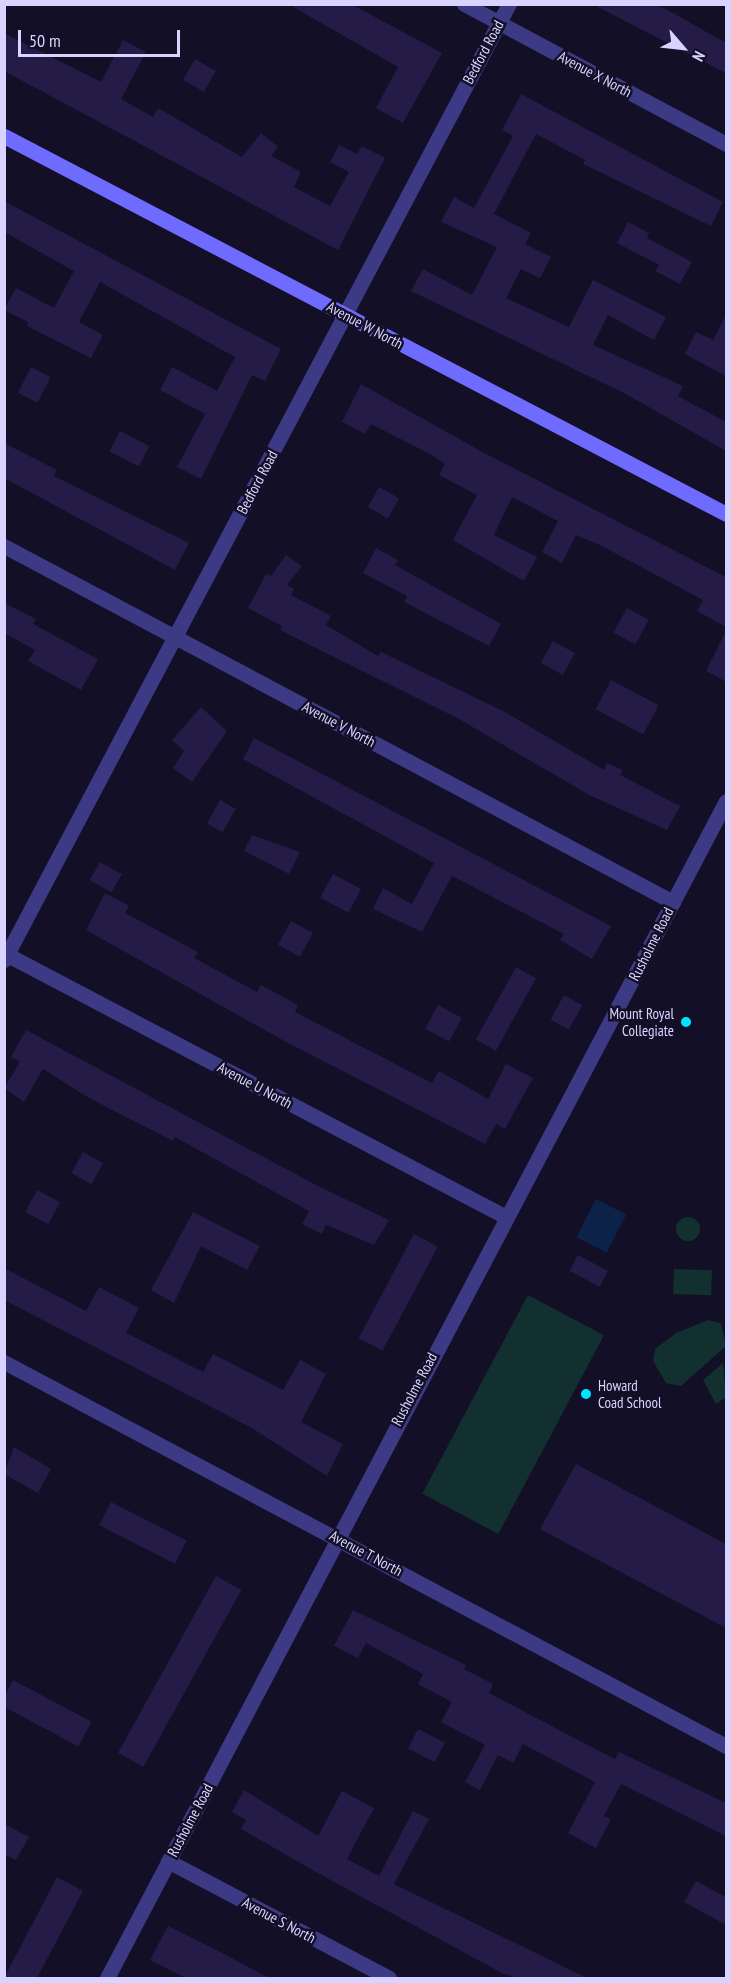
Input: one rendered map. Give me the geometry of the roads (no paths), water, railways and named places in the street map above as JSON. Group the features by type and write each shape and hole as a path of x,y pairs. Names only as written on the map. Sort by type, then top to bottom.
{"street":[{"name":"Avenue X North","path":"464,4 726,144"},
{"name":"Bedford Road","path":"5,956 509,4"},
{"name":"Avenue W North","path":"4,136 726,514"},
{"name":"Avenue V North","path":"4,546 673,902"},
{"name":"Rusholme Road","path":"107,1978 336,1536 726,801"},
{"name":"Avenue U North","path":"5,956 506,1217"},
{"name":"Avenue T North","path":"4,1362 336,1536 726,1746"},
{"name":"Avenue S North","path":"168,1861 389,1978"}],"water":[{"path":"596,1199 626,1214 607,1253 576,1237"}],"place":[{"name":"Mount Royal Collegiate","path":"686,1022"},
{"name":"Howard Coad School","path":"586,1394"}]}
